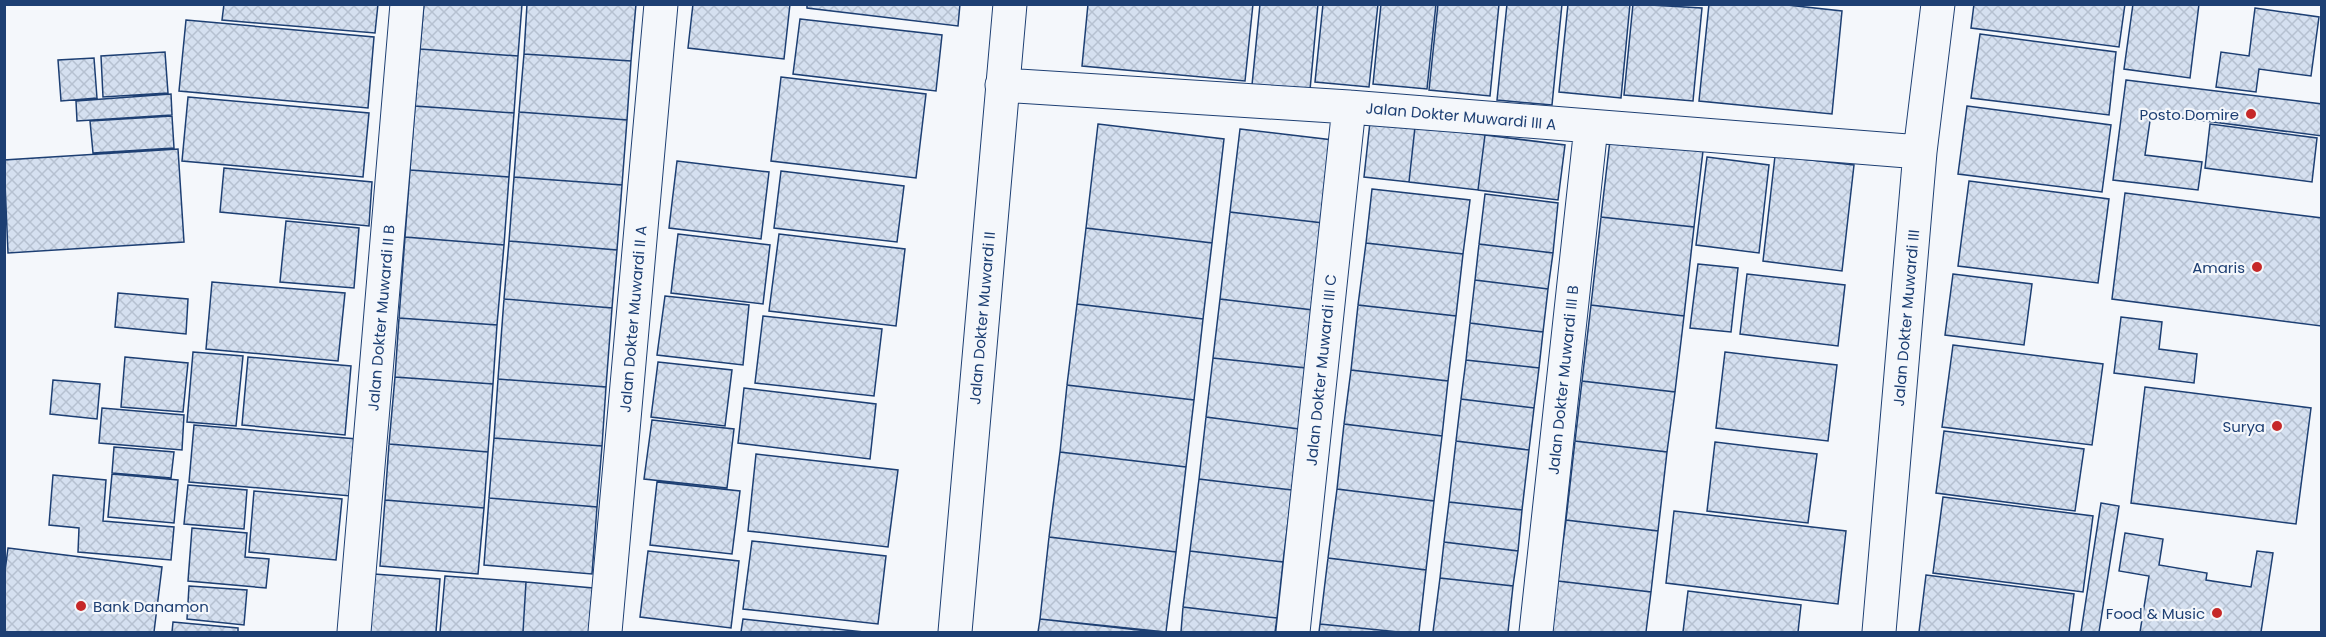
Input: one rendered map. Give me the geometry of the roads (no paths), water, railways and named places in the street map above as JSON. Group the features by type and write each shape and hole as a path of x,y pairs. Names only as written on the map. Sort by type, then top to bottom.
{"street":[{"name":"Jalan Dokter Muwardi II B","path":"354,633 408,4"},
{"name":"Jalan Dokter Muwardi II A","path":"605,633 661,4"},
{"name":"Jalan Dokter Muwardi II","path":"955,633 1010,4"},
{"name":"Jalan Dokter Muwardi III","path":"1879,633 1920,152 1938,4"},
{"name":"Jalan Dokter Muwardi III A","path":"1002,85 1349,107 1920,152"},
{"name":"Jalan Dokter Muwardi III C","path":"1293,633 1349,107"},
{"name":"Jalan Dokter Muwardi III B","path":"1536,633 1591,127"}],"place":[{"name":"Posto Domire","path":"2251,114"},
{"name":"Amaris","path":"2257,267"},
{"name":"Surya","path":"2277,426"},
{"name":"Bank Danamon","path":"81,606"},
{"name":"Food & Music","path":"2217,613"}]}
